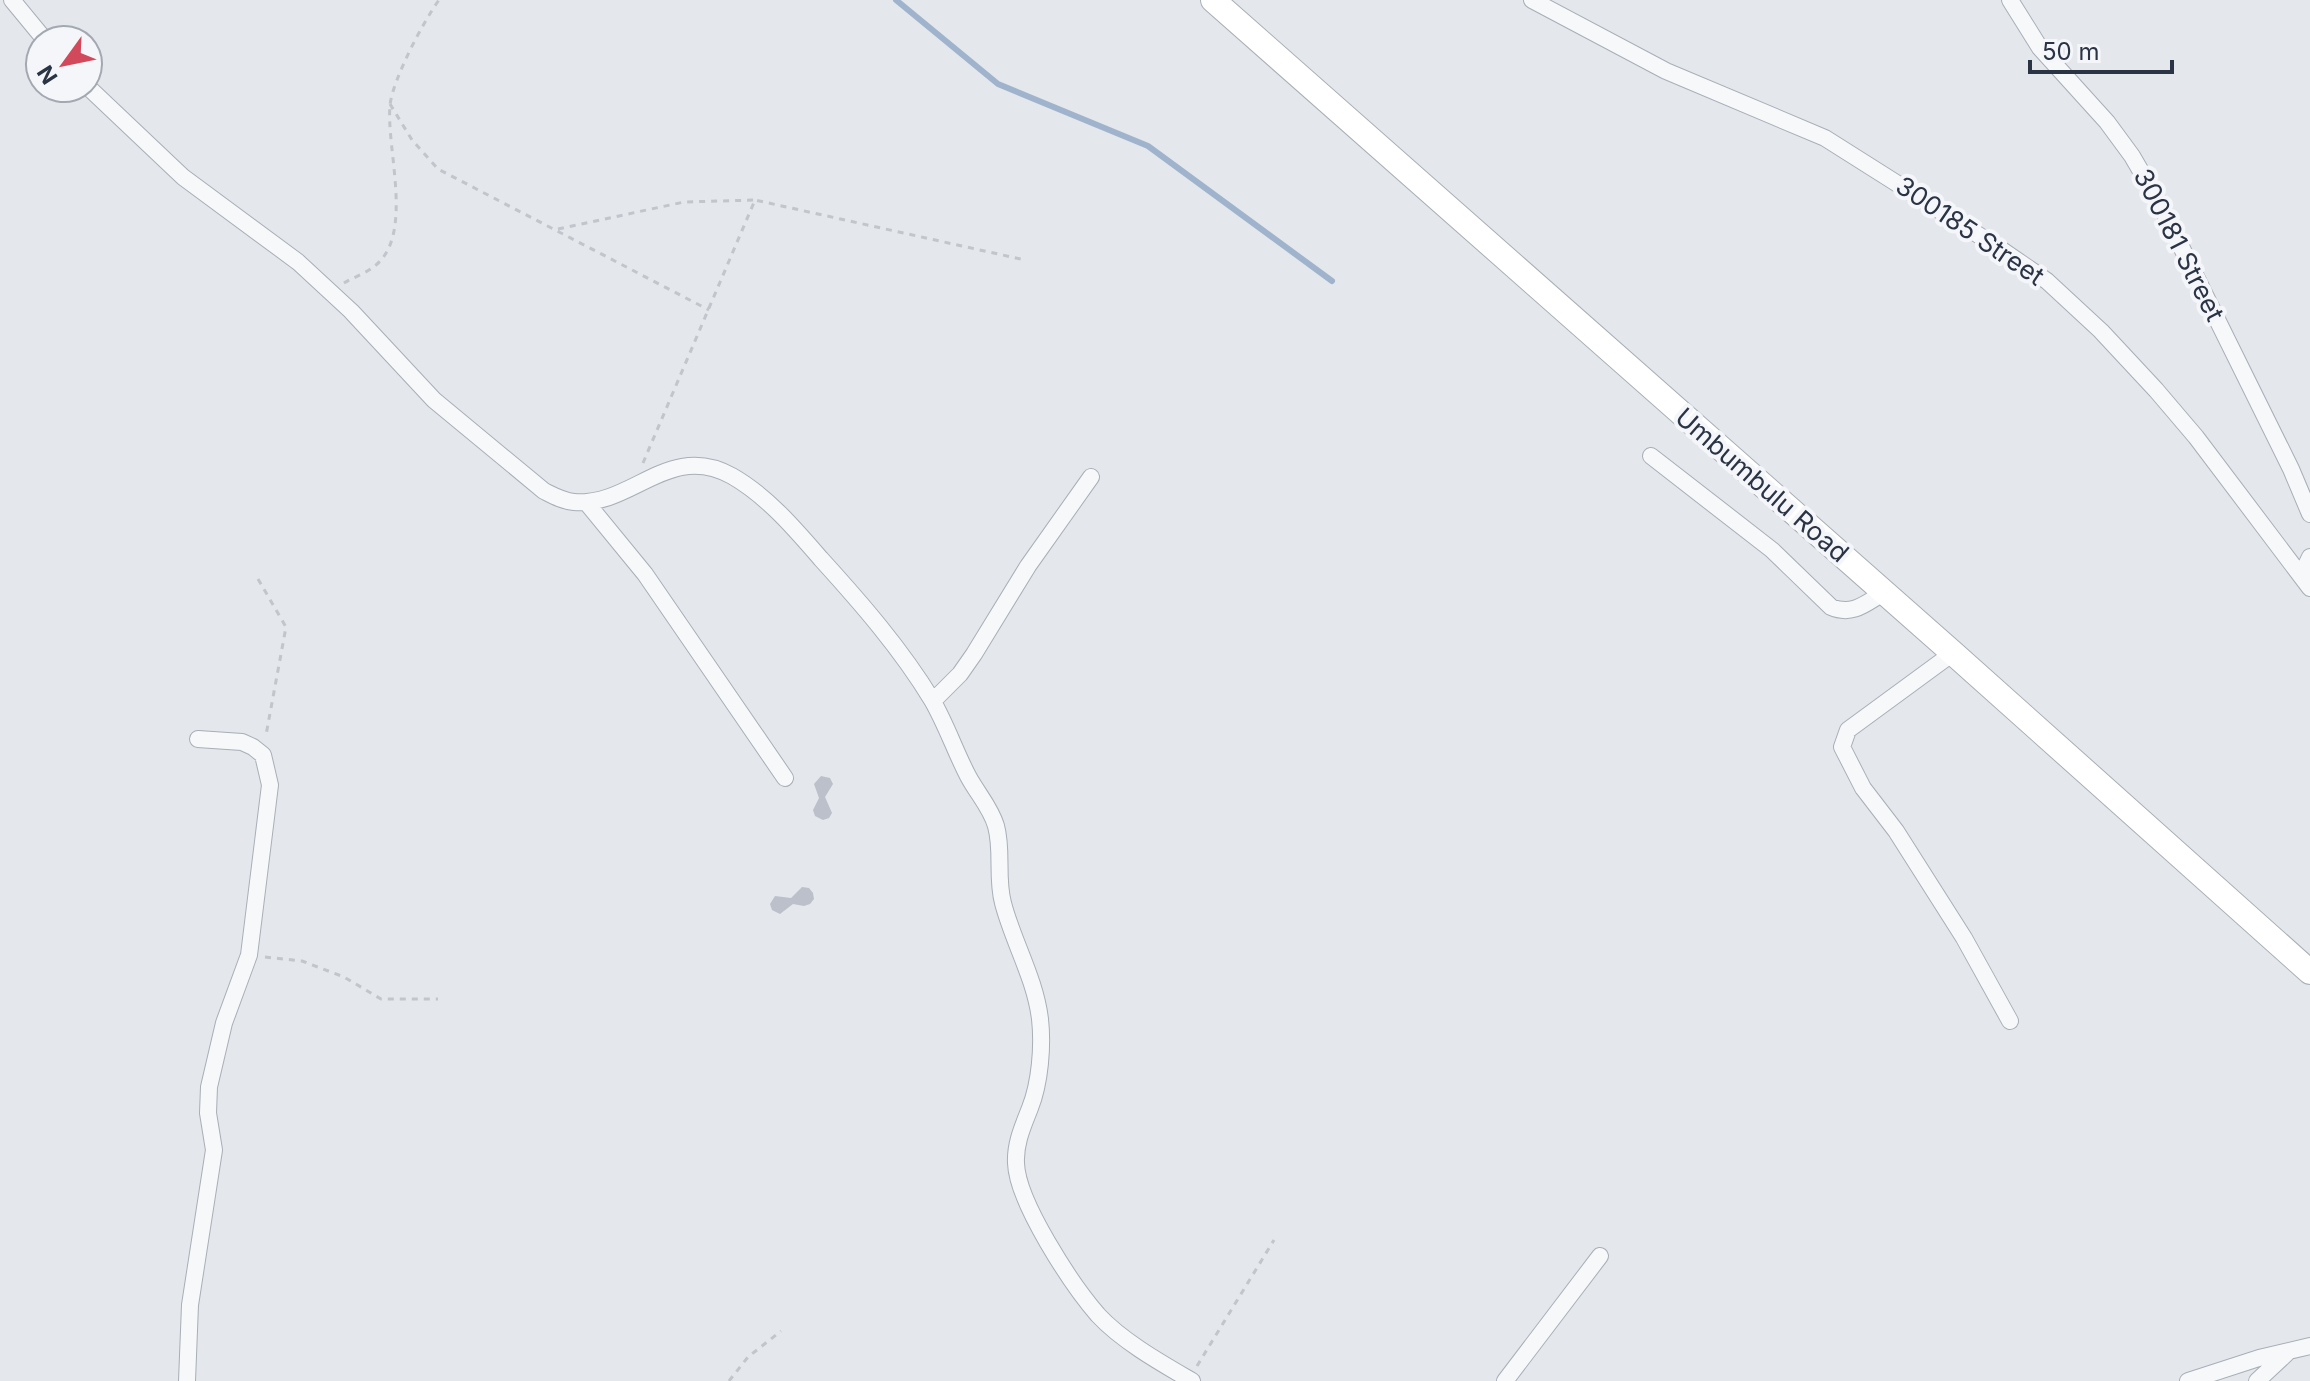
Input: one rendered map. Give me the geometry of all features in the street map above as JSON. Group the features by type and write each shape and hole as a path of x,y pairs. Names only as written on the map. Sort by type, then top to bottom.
{"main road":[{"name":"Umbumbulu Road","path":"1213,0 2310,972"}],"street":[{"path":"12,0 32,24"},
{"name":"300185 Street","path":"1532,0 1666,71 1825,138 2047,281 2101,331 2156,390 2196,437 2305,582"},
{"name":"300181 Street","path":"2010,0 2040,48 2107,122 2132,156 2167,218 2291,469 2310,514"},
{"path":"104,102 183,177 298,262 330,290 434,400 544,491 564,501 586,502 614,495 671,469 706,466 730,475 753,490 790,524 875,619 933,701 969,778 995,823 1003,905 1033,988 1040,1021 1036,1086 1022,1123 1015,1165 1025,1197 1063,1265 1099,1316 1153,1358 1191,1380"},
{"path":"1651,456 1772,550 1831,607 1842,612 1853,611 1883,593"},
{"path":"933,701 960,674 1036,553 1091,477"},
{"path":"586,502 645,574 785,778"},
{"path":"2305,582 2310,557"},
{"path":"1953,653 1848,730 1842,747 1863,788 1896,831 1964,938 2010,1021"},
{"path":"187,1381 190,1305 214,1150 208,1113 212,1067 224,1023 249,955 270,785 263,755 253,747 242,742 198,739"},
{"path":"1505,1381 1600,1256"},
{"path":"2188,1381 2259,1358 2310,1346"},
{"path":"2257,1381 2289,1352"}],"path":[{"path":"330,290 376,265 392,243 395,202 390,104 405,61 439,0"},
{"path":"390,104 412,140 438,169 709,310"},
{"path":"555,230 684,202 755,200 1025,260"},
{"path":"634,485 755,200"},
{"path":"258,579 286,627 263,755"},
{"path":"249,955 302,961 344,977 381,999 438,999"},
{"path":"1191,1380 1274,1240"},
{"path":"729,1381 748,1357 781,1331"}],"building":[{"path":"821,776 830,778 833,784 825,797 832,813 823,820 815,816 813,810 819,798 814,784"},
{"path":"802,887 809,888 813,893 814,899 810,904 793,904 780,914 772,910 770,904 775,896 791,898"}],"waterway":[{"path":"896,0 998,84 1148,146 1332,281"}]}
